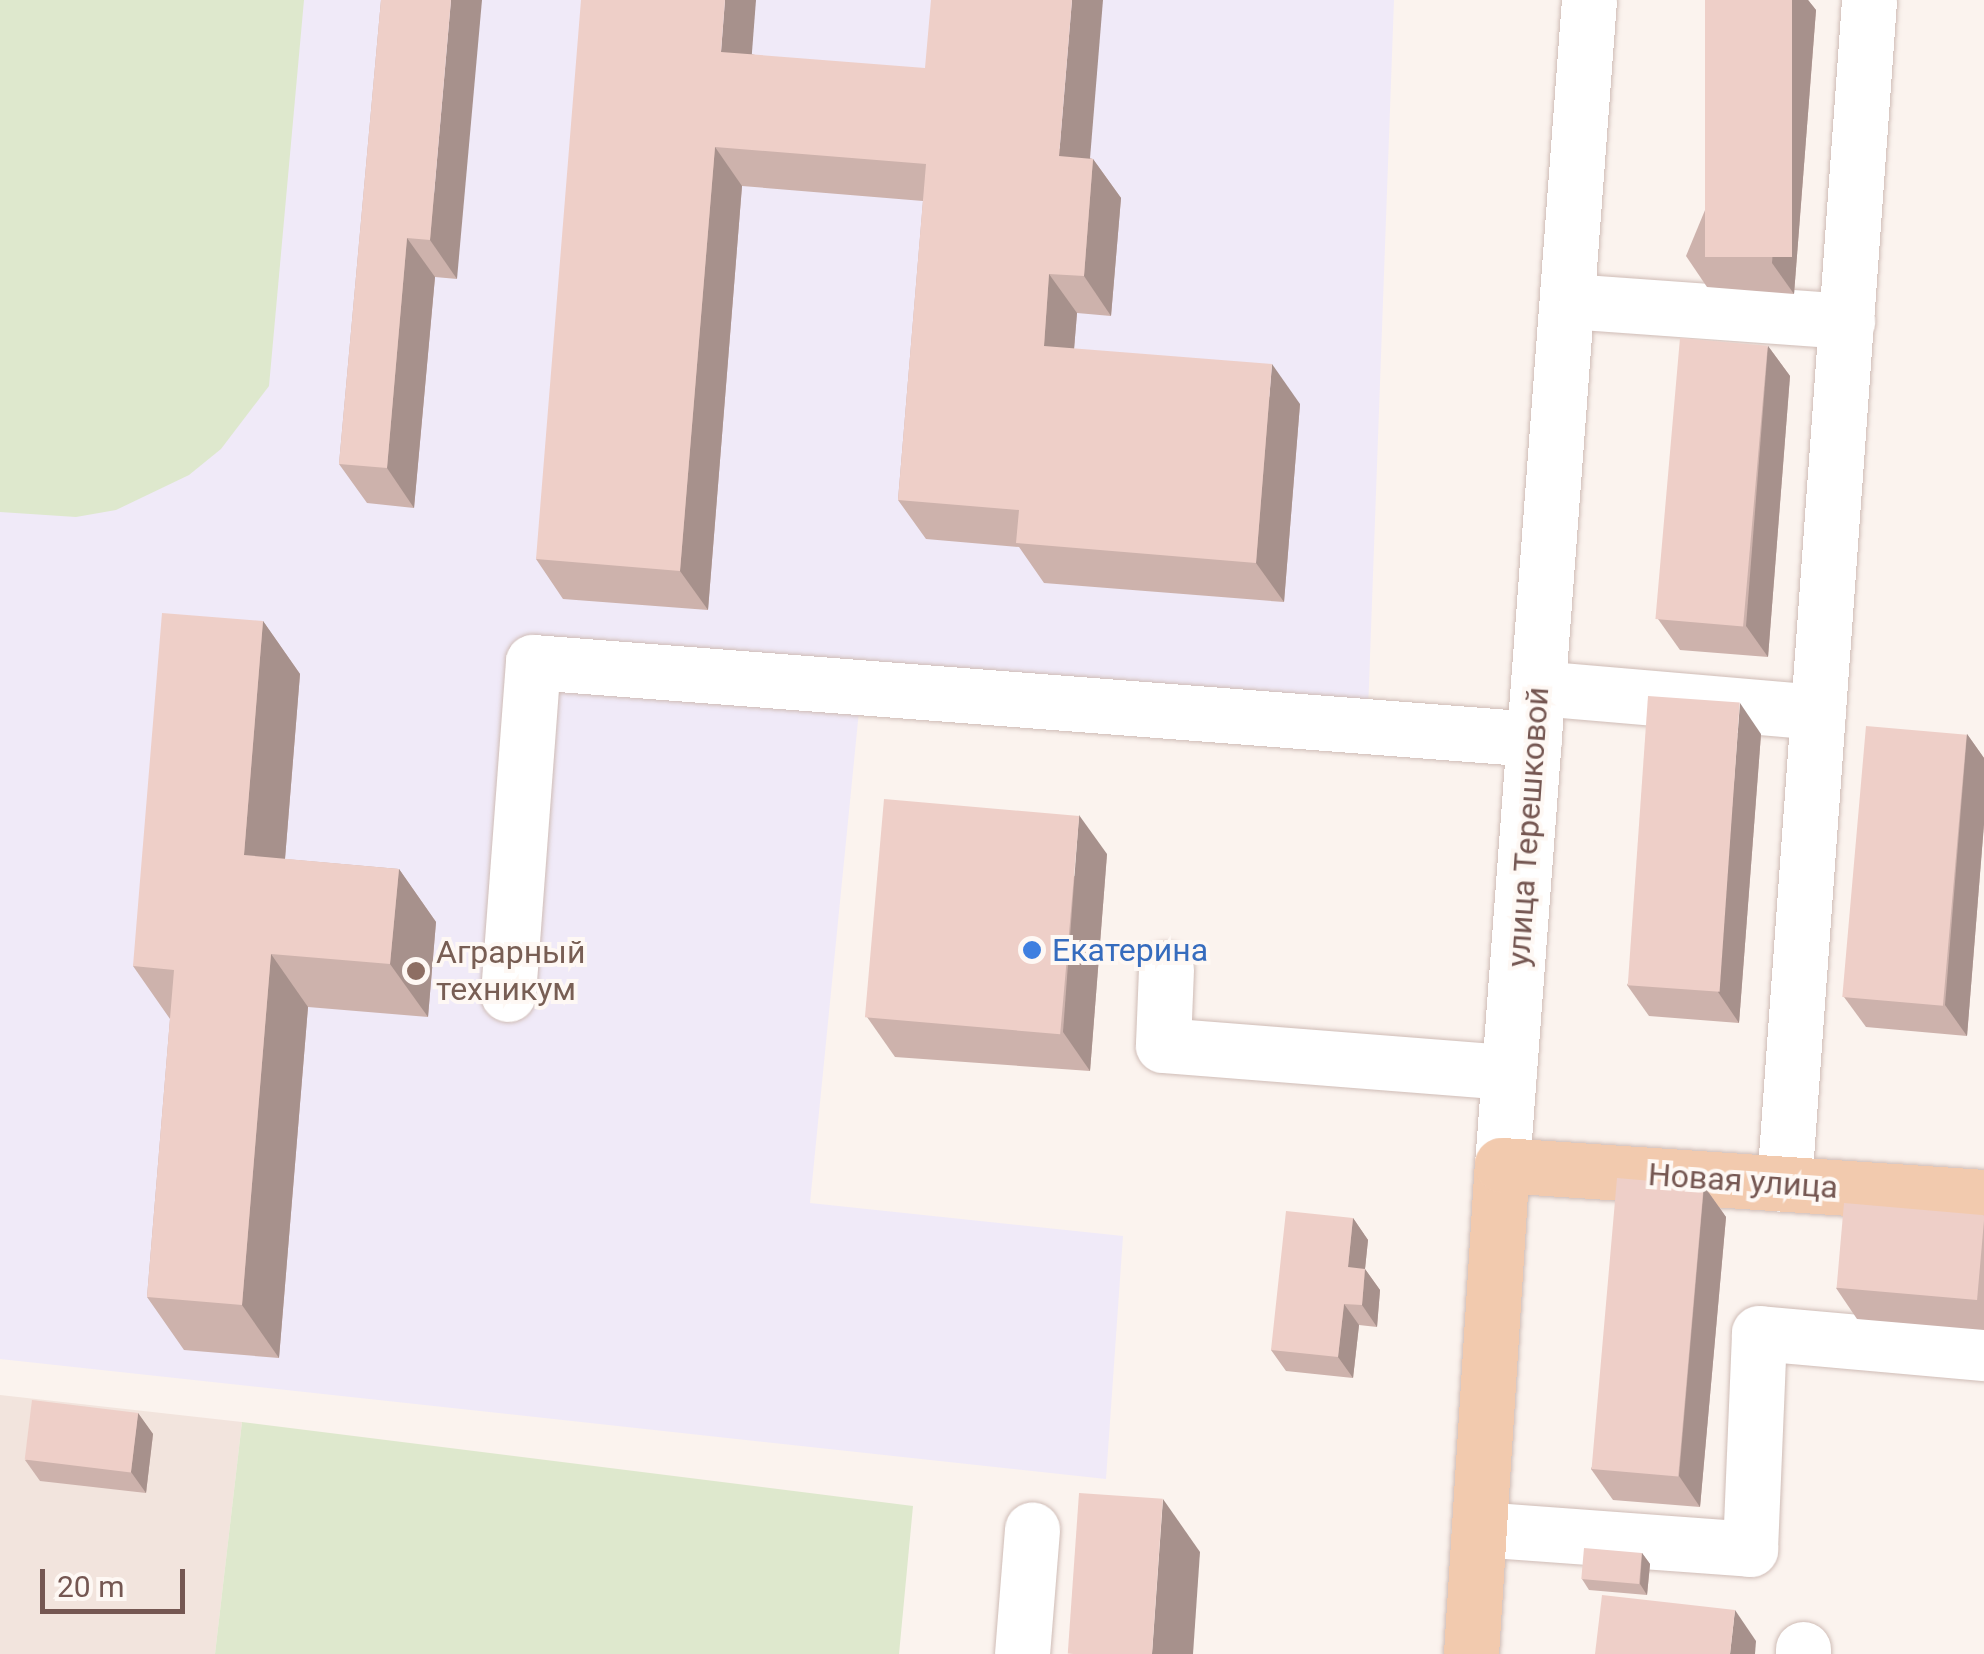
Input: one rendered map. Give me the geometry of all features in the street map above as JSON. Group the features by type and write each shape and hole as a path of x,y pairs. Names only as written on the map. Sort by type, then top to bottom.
{"main road":[{"name":"Новая улица","path":"1502,1165 1984,1198"},
{"name":"улица Терешковой","path":"1470,1654 1502,1165"}],"street":[{"name":"улица Терешковой","path":"1502,1165 1589,0"},
{"path":"1784,1184 1869,0"},
{"path":"1568,301 1847,322"},
{"path":"508,994 533,662 1536,713 1818,712"},
{"path":"1166,969 1162,1045 1510,1072"},
{"path":"1478,1530 1750,1549 1759,1333 1984,1353"},
{"path":"1022,1654 1032,1529"}],"shaded area":[{"name":"Аграрный техникум","path":"0,0 1394,0 1367,739 859,711 810,1203 1123,1236 1106,1479 0,1359"},
{"path":"0,1395 242,1422 215,1654 0,1654"}],"green space":[{"path":"0,0 304,0 269,386 221,449 189,475 116,510 76,517 0,512"},
{"path":"242,1422 913,1506 899,1654 215,1654"}],"building":[{"path":"381,0 451,0 430,240 407,238 387,468 339,464"},
{"path":"581,0 725,0 721,52 925,68 931,0 1072,0 1059,156 1093,159 1084,276 1049,274 1044,346 1272,364 1256,563 1016,543 1019,510 898,500 926,164 715,147 680,571 536,559"},
{"path":"1705,0 1792,0 1792,257 1705,257"},
{"path":"1680,338 1768,346 1743,627 1655,619"},
{"path":"162,613 263,621 244,855 399,869 390,964 271,954 242,1305 147,1297 174,970 133,966"},
{"path":"1648,696 1740,702 1720,992 1628,985"},
{"path":"1866,726 1967,735 1943,1006 1842,997"},
{"path":"884,799 1079,816 1060,1034 865,1017"},
{"path":"1617,1178 1704,1186 1678,1476 1592,1469"},
{"path":"1844,1203 1984,1215 1977,1300 1837,1288"},
{"path":"1286,1211 1353,1218 1348,1267 1365,1269 1362,1305 1344,1304 1338,1357 1271,1350"},
{"path":"32,1400 138,1413 131,1473 25,1460"},
{"path":"1079,1493 1163,1499 1152,1654 1068,1654"},
{"path":"1584,1548 1642,1553 1639,1584 1581,1579"},
{"path":"1602,1595 1735,1610 1730,1654 1595,1654"}],"place":[{"name":"Екатерина","path":"1032,950"},
{"name":"Аграрный техникум","path":"416,971"}]}
